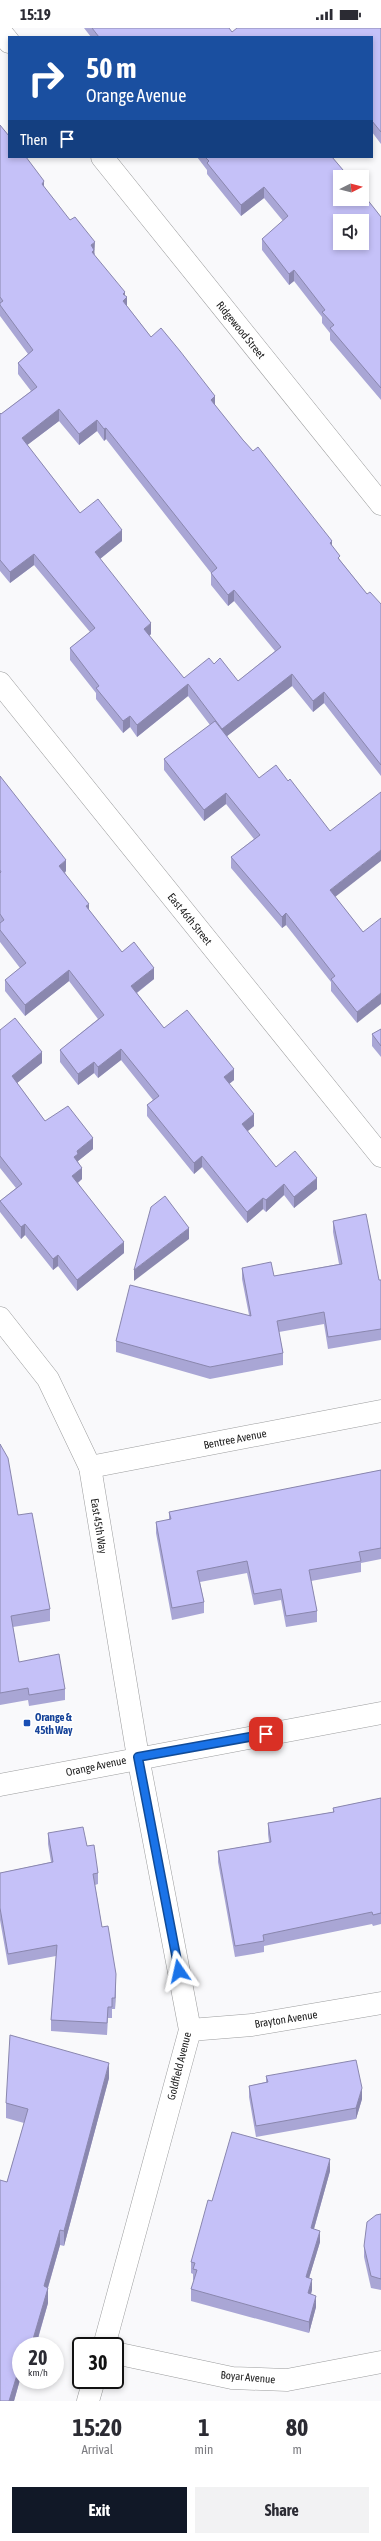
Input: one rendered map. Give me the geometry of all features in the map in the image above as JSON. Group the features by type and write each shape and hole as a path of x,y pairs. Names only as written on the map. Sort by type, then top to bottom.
{"street":[{"path":"0,31 8,41"},
{"name":"Ridgewood Street","path":"103,158 381,504"},
{"name":"East 46th Street","path":"0,683 381,1156"},
{"name":"East 45th Way","path":"0,1318 48,1379 90,1467 138,1757"},
{"name":"Bentree Avenue","path":"90,1467 381,1411"},
{"name":"Orange Avenue","path":"0,1785 138,1757 381,1713"},
{"name":"Goldfield Avenue","path":"106,2337 190,2030 138,1757"},
{"name":"Brayton Avenue","path":"190,2030 252,2025 381,2003"},
{"name":"Boyar Avenue","path":"124,2355 232,2378 287,2380 381,2362"},
{"path":"88,2401 91,2389"}],"building":[{"path":"92,28 229,28 232,32 237,28 381,28 381,132 373,122 373,36 98,36"},
{"path":"0,125 8,135 8,158 27,158 44,181 42,184 70,220 75,217 95,242 91,245 94,250 92,252 125,292 123,294 127,297 123,301 151,337 161,328 215,396 211,400 253,451 258,447 332,541 330,543 340,556 338,558 367,594 370,592 381,604 381,765 324,692 313,701 292,674 222,729 188,684 137,725 130,716 123,721 96,688 99,686 70,648 95,628 34,554 10,572 0,560 0,413 1,414 37,387 18,363 33,350 0,305 3,301 0,297","holes":["59,409 79,434 97,420 104,429 106,428 217,568 211,573 228,595 234,590 281,647 238,681 220,658 214,664 209,658 184,678 144,629 151,623 95,552 122,530 98,499 80,513 22,438"]},
{"path":"206,158 333,158 343,170 333,170 333,206 369,206 369,202 381,217 381,388 330,328 334,325 322,312 325,310 294,270 289,274 262,239 288,216 264,187 241,205 207,163 209,161"},
{"path":"215,721 259,778 276,765 288,781 290,779 330,831 381,792 381,850 330,890 363,932 381,918 381,993 357,1012 331,979 335,976 286,913 282,917 231,857 260,835 226,793 204,810 164,759"},
{"path":"0,776 66,860 59,866 89,904 86,906 122,952 134,942 154,968 131,986 164,1028 187,1010 234,1069 224,1077 254,1114 242,1124 276,1167 295,1151 317,1178 294,1197 284,1184 266,1200 263,1198 247,1212 202,1156 194,1163 147,1105 159,1096 121,1049 98,1067 94,1062 78,1074 60,1050 104,1015 69,970 25,1005 5,980 26,963 0,930 0,923 4,920 0,914"},
{"path":"15,1018 42,1052 12,1076 45,1121 68,1106 93,1138 77,1151 78,1154 74,1157 82,1168 72,1176 124,1242 77,1280 58,1255 53,1259 25,1224 21,1227 0,1201 22,1184 0,1156 0,1030"},
{"path":"381,1029 381,1046 372,1034"},
{"path":"165,1196 189,1228 134,1270 151,1207"},
{"path":"366,1214 379,1280 381,1280 381,1329 328,1337 324,1312 277,1321 283,1353 210,1367 116,1341 130,1285 251,1316 242,1268 271,1262 274,1276 342,1264 333,1221"},
{"path":"0,1444 8,1458 18,1515 32,1513 50,1609 11,1616 19,1662 59,1654 65,1689 29,1695 28,1688 0,1693"},
{"path":"381,1470 381,1548 359,1552 361,1561 309,1570 317,1611 286,1616 281,1589 254,1594 247,1561 197,1571 204,1602 172,1608 156,1522 171,1519 169,1512"},
{"path":"381,1798 381,1913 373,1915 372,1912 263,1935 264,1941 235,1946 218,1851 271,1842 268,1823 334,1812 333,1808"},
{"path":"83,1827 87,1846 94,1845 98,1873 93,1874 102,1927 108,1926 116,1974 115,1998 112,1998 112,2007 108,2007 107,2023 51,2020 57,1945 8,1954 0,1908 0,1873 53,1862 48,1833"},
{"path":"10,2035 109,2063 64,2231 60,2230 44,2286 48,2288 34,2337 12,2337 13,2389 9,2401 0,2401 0,2180 7,2182 28,2109 6,2103"},
{"path":"356,2060 362,2088 356,2108 256,2126 249,2086 268,2082 266,2076"},
{"path":"232,2132 330,2159 311,2228 320,2231 306,2277 312,2279 308,2293 316,2296 309,2322 191,2289 197,2270 193,2269 195,2263 191,2262 208,2200 212,2201"},
{"path":"381,2214 381,2279 371,2276 364,2246 367,2222 376,2215"}],"place":[{"name":"Orange & 45th Way","path":"27,1723"}],"route":[{"path":"179,1971 138,1757 266,1734"}]}
